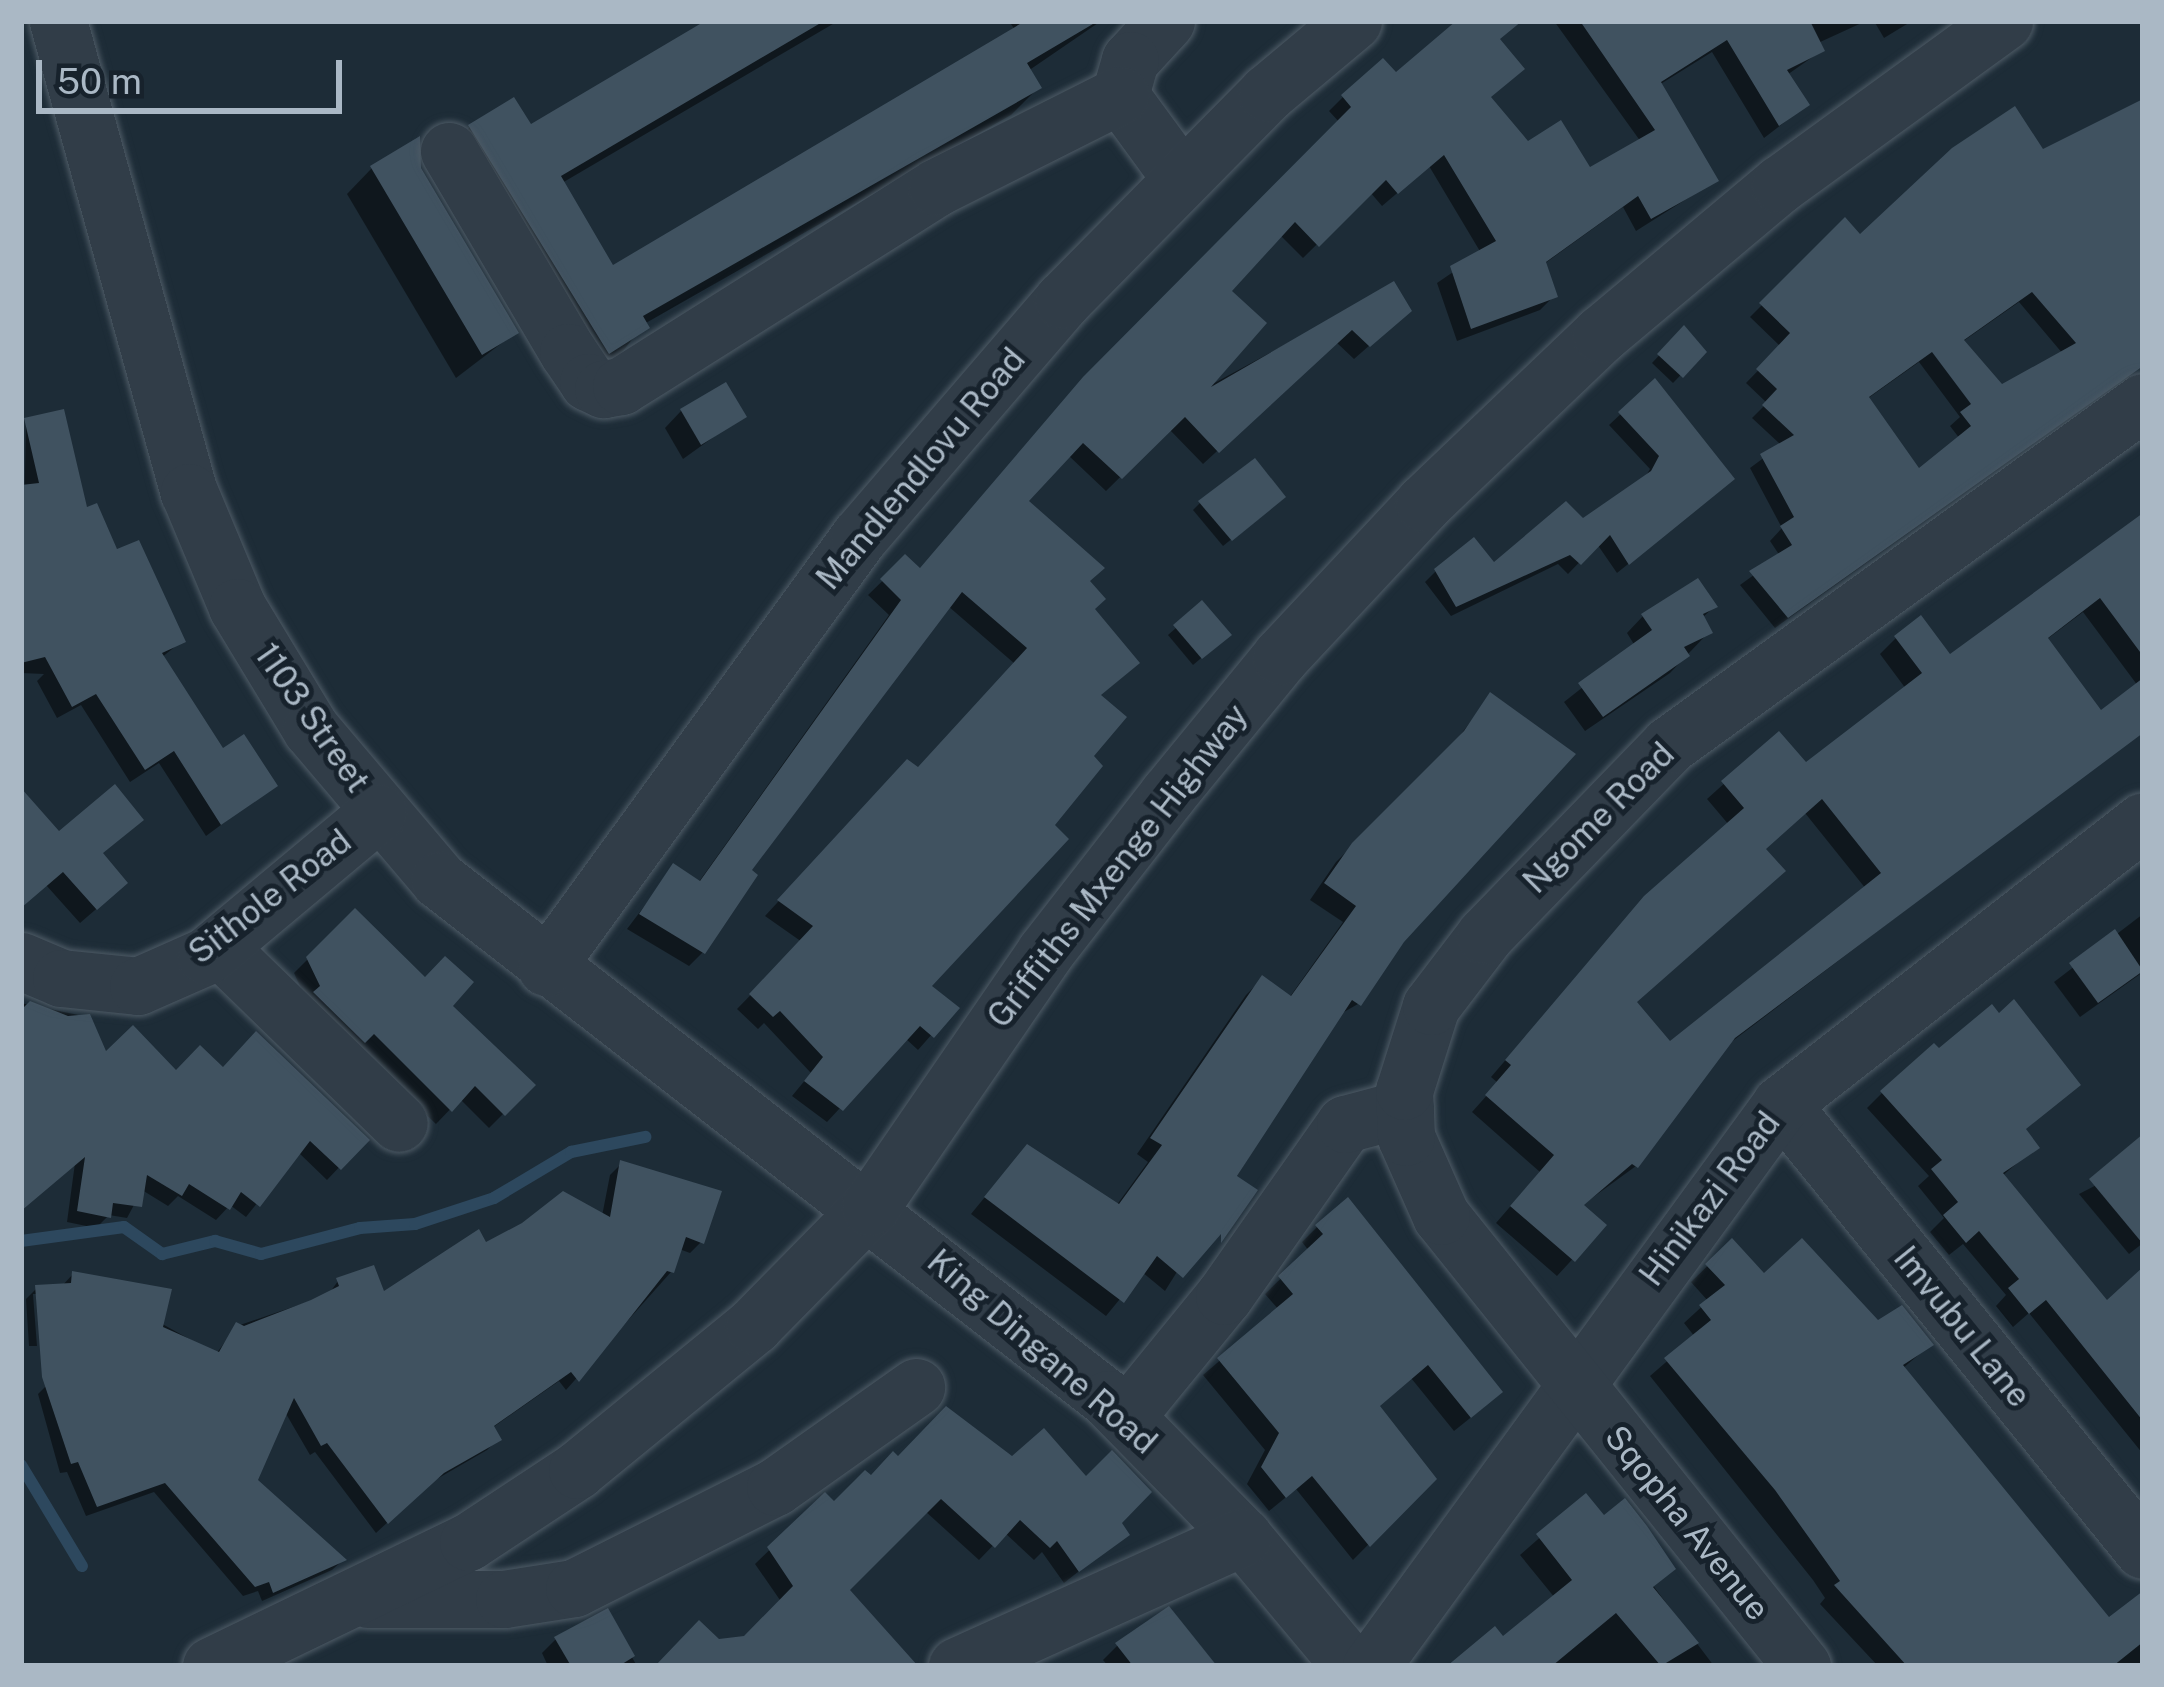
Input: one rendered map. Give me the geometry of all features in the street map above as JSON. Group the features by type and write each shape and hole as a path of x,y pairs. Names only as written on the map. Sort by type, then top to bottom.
{"street":[{"name":"1103 Street","path":"58,21 189,492 237,608 311,729 440,880 546,967 870,1207"},
{"path":"449,152 588,382 603,389 621,386 938,187 1120,95 1130,60 1166,21"},
{"name":"Mandlendlovu Road","path":"546,967 859,537 1180,178 1353,21"},
{"name":"Griffiths Mxenge Highway","path":"211,1666 358,1600 468,1541 577,1470 754,1325 870,1207 1045,952 1154,812 1281,656 1424,503 1601,334 1780,184 2004,21"},
{"path":"1120,95 1180,178"},
{"name":"Ngome Road","path":"1573,1380 1441,1216 1411,1152 1405,1108 1430,1006 1485,935 1636,777 2143,403"},
{"name":"Sithole Road","path":"21,961 62,978 138,986 218,947 378,812"},
{"name":"Hinikazi Road","path":"1371,1666 1573,1380 1781,1104 2143,821"},
{"path":"218,947 399,1123"},
{"name":"Imvubu Lane","path":"1781,1104 2143,1550"},
{"path":"1126,1416 1224,1296 1346,1124 1405,1108"},
{"name":"King Dingane Road","path":"870,1207 1126,1416 1243,1537 1351,1666"},
{"name":"Sqopha Avenue","path":"1573,1380 1802,1666"},
{"path":"358,1600 503,1599 574,1588 776,1486 916,1387"},
{"path":"957,1666 1243,1537"}],"building":[{"path":"705,21 824,21 561,176 613,265 1025,21 1098,21 1027,63 1042,88 643,316 650,328 609,354 468,125 514,97 531,124"},
{"path":"1456,21 1522,21 1500,39 1525,69 1491,97 1528,141 1561,120 1590,167 1655,130 1580,21 1810,21 1825,51 1787,70 1810,105 1779,126 1727,40 1661,82 1719,181 1651,219 1638,196 1546,262 1558,297 1471,329 1450,266 1496,241 1444,155 1398,194 1386,180 1319,247 1295,222 1232,291 1267,323 1211,387 1394,281 1412,311 1370,347 1352,330 1219,453 1185,417 1122,479 1083,443 1029,501 1105,568 1090,581 1106,599 1095,609 1140,663 1101,695 1127,717 1094,756 1103,766 1055,825 1069,839 932,986 960,1008 934,1038 920,1026 843,1111 804,1081 823,1057 780,1011 773,1017 749,994 813,926 777,900 907,759 918,767 1027,648 962,592 752,870 758,875 705,954 639,914 673,863 700,881 901,600 880,579 905,554 920,568 1083,377 1351,107 1341,95 1383,58 1396,72"},
{"path":"2143,99 2143,366 1788,618 1749,571 1792,545 1780,526 1794,517 1760,454 1794,435 1762,405 1777,389 1756,369 1790,333 1759,303 1845,217 1860,234 1952,148 2015,106 2043,149","holes":["2032,292 2076,343 2002,384 1964,340","1932,352 1971,404 1960,412 1971,426 1919,468 1869,397"]},
{"path":"420,136 421,168 519,333 482,355 370,166"},
{"path":"1684,325 1707,352 1683,378 1657,354"},
{"path":"1655,378 1735,479 1629,565 1610,535 1581,565 1570,555 1456,607 1434,569 1474,537 1494,562 1566,501 1583,518 1651,471 1659,456 1618,412"},
{"path":"726,382 747,417 701,445 680,409"},
{"path":"64,409 87,507 97,503 117,549 139,540 186,642 162,653 223,748 244,734 278,786 221,825 174,751 145,770 96,694 72,707 45,657 21,663 21,485 39,483 24,418"},
{"path":"1255,458 1286,497 1232,541 1198,501"},
{"path":"2143,513 2143,656 2100,598 2048,638 2101,710 2143,678 2143,733 1735,1038 1638,1168 1632,1164 1584,1205 1607,1225 1575,1262 1510,1206 1554,1155 1485,1095 1511,1065 1505,1060 1644,896 1744,808 1721,781 1779,731 1806,762 1922,673 1894,636 1921,615 1950,654","holes":["1822,799 1881,873 1670,1041 1637,1002 1786,871 1766,849"]},
{"path":"1698,578 1718,607 1703,614 1713,633 1684,647 1690,656 1603,717 1578,683 1652,630 1641,614"},
{"path":"1202,600 1232,635 1202,659 1173,625"},
{"path":"1490,692 1576,754 1404,942 1361,1006 1352,1000 1237,1176 1258,1190 1221,1243 1221,1234 1183,1278 1157,1256 1124,1303 984,1197 1027,1144 1119,1204 1162,1145 1150,1138 1262,975 1291,996 1356,906 1324,883 1352,843 1464,731"},
{"path":"115,784 144,820 103,853 128,883 97,910 63,872 21,908 21,788 59,831"},
{"path":"355,908 425,977 445,956 474,982 453,1006 536,1085 505,1116 475,1086 452,1112 374,1034 365,1043 313,992 320,986 306,957"},
{"path":"2115,929 2143,971 2098,1003 2069,963"},
{"path":"2014,999 2081,1085 2026,1129 2040,1148 2003,1173 2107,1300 2143,1267 2143,1421 2046,1300 2029,1314 2008,1288 2019,1279 1979,1231 1966,1243 1943,1215 1958,1202 1931,1169 1942,1160 1880,1091 1934,1043 1939,1048 1992,1004 1999,1013"},
{"path":"30,1001 68,1016 90,1014 106,1051 133,1025 176,1070 200,1045 223,1067 256,1031 370,1140 341,1170 310,1141 260,1207 241,1192 230,1210 189,1184 182,1196 147,1175 142,1207 113,1203 111,1218 77,1211 85,1157 21,1211 21,1010"},
{"path":"2143,1134 2143,1244 2089,1179"},
{"path":"620,1160 722,1191 704,1244 686,1237 674,1273 667,1271 579,1382 571,1372 494,1426 502,1440 444,1473 388,1524 327,1443 321,1446 294,1398 258,1480 347,1560 273,1593 269,1582 255,1587 165,1483 97,1507 78,1462 71,1464 42,1377 35,1285 71,1283 72,1271 172,1289 163,1327 219,1352 236,1322 244,1326 311,1300 339,1286 336,1278 374,1265 384,1291 479,1229 486,1242 522,1223 563,1191 610,1217"},
{"path":"1348,1197 1503,1392 1471,1418 1428,1365 1380,1406 1437,1479 1370,1547 1312,1476 1286,1498 1261,1467 1279,1433 1217,1358 1293,1294 1278,1276 1323,1234 1315,1225"},
{"path":"1732,1238 1764,1273 1802,1238 1878,1320 1902,1305 1934,1345 1903,1365 2109,1617 2143,1591 2143,1642 2113,1666 1907,1666 1834,1585 1840,1581 1775,1490 1664,1358 1711,1320 1699,1305 1725,1285 1705,1264"},
{"path":"946,1406 1012,1456 1044,1428 1086,1476 1112,1450 1152,1492 1122,1523 1130,1535 1079,1572 1057,1541 1050,1548 1020,1520 995,1548 941,1499 850,1590 918,1666 655,1666 699,1620 719,1639 744,1636 793,1586 767,1547 825,1492 834,1501 865,1470 871,1475 893,1451 898,1456"},
{"path":"1586,1493 1604,1515 1625,1498 1647,1526 1676,1569 1653,1587 1699,1643 1661,1666 1616,1613 1552,1666 1447,1666 1495,1626 1503,1636 1572,1580 1536,1534"},
{"path":"1169,1606 1217,1666 1133,1666 1115,1643"},
{"path":"608,1608 635,1656 619,1666 571,1666 554,1637"}],"waterway":[{"path":"21,1241 124,1227 162,1254 215,1241 261,1254 360,1228 415,1224 494,1198 571,1152 645,1137"},
{"path":"21,1465 82,1566"}]}
